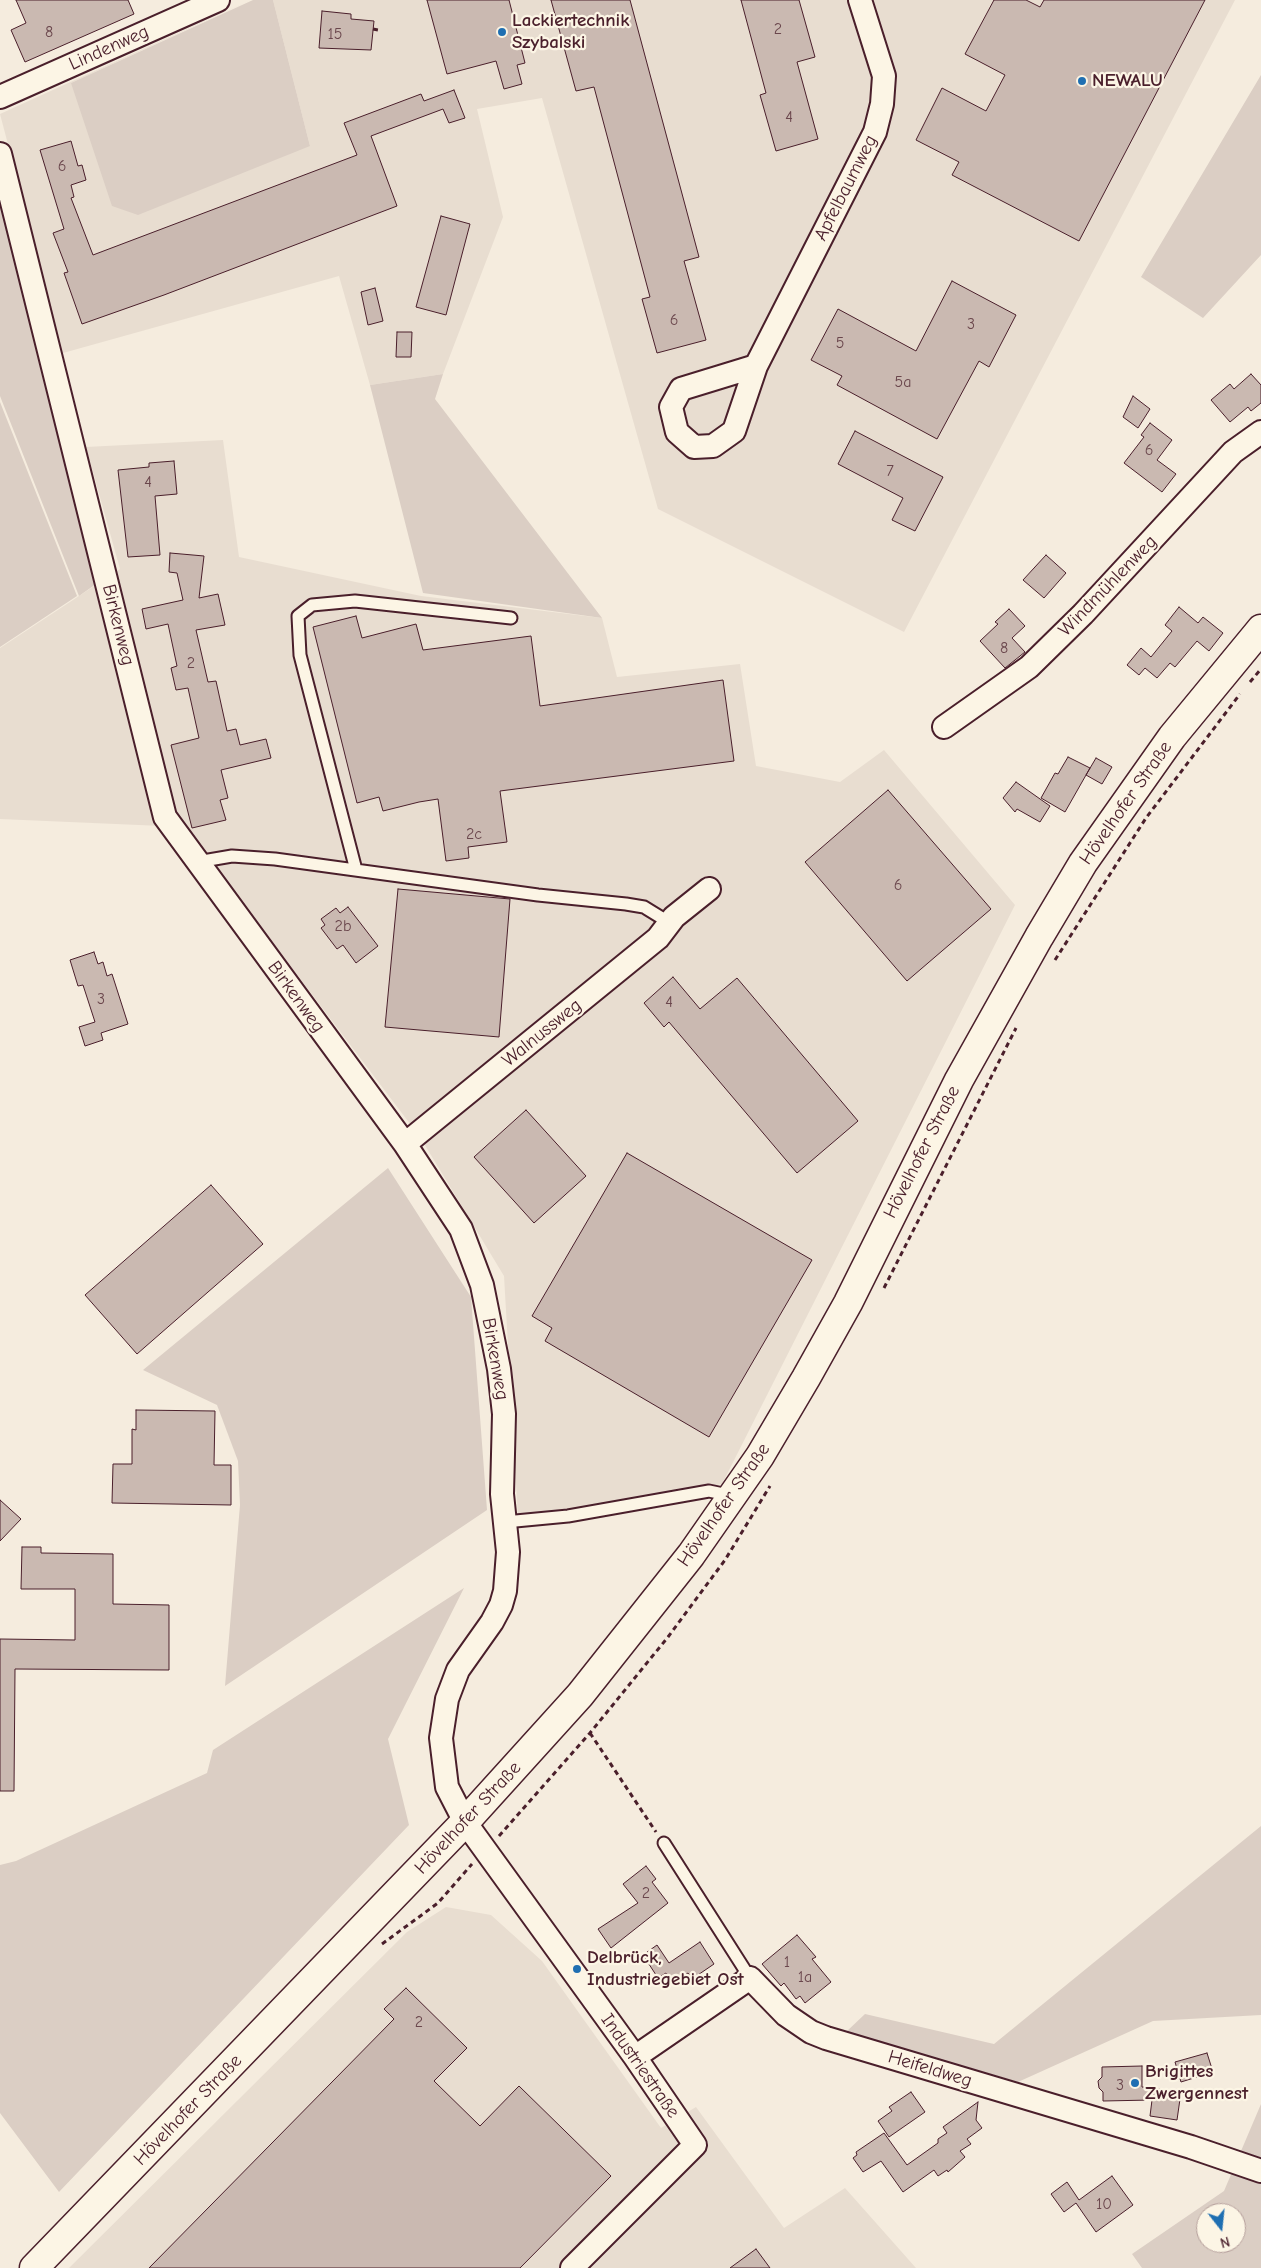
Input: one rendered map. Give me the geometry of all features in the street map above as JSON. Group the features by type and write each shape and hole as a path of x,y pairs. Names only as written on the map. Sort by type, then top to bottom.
{"main road":[{"name":"Hövelhofer Straße","path":"34,2268 465,1822 580,1695 635,1628 734,1496 760,1456 848,1303 959,1080 1064,896 1115,817 1172,738 1261,629"}],"street":[{"name":"Lindenweg","path":"0,97 218,0"},
{"name":"Apfelbaumweg","path":"756,366 875,132 882,104 884,76 860,0"},
{"name":"Birkenweg","path":"0,154 165,817 405,1144 461,1229 482,1285 499,1369 504,1414 502,1494 508,1552 505,1591 501,1605 492,1622 458,1670 443,1717 441,1738 447,1787 465,1822"},
{"name":"Windmühlenweg","path":"944,727 1029,667 1083,614 1233,452 1261,432"},
{"path":"672,920 708,889"},
{"name":"Walnussweg","path":"405,1144 658,938 672,920"},
{"name":"Industriestraße","path":"465,1822 635,2057 695,2145 572,2268"},
{"path":"635,2057 750,1978"},
{"name":"Heifeldweg","path":"750,1978 786,2016 826,2038 1191,2147 1261,2171"}],"lane":[{"path":"356,870 300,655 298,616 312,606 355,601 511,618"},
{"path":"197,862 232,856 356,870 538,895 644,907 672,920"},
{"path":"505,1522 568,1516 709,1491 734,1496"},
{"path":"664,1843 750,1978"}],"path":[{"path":"373,29 378,30"},
{"path":"1248,684 1261,669"},
{"path":"1051,967 1146,818 1242,691"},
{"path":"882,1290 1020,1023"},
{"path":"485,1851 590,1733 668,1637 724,1560 775,1477"},
{"path":"590,1733 664,1843"}],"shaded area":[{"path":"251,0 71,83 310,146 273,0 1235,0 904,632 658,509 542,98 477,109 503,217 443,374 370,385 339,276 63,353 0,114"},
{"path":"253,0 273,0 310,146 138,215 112,206 71,83"},
{"path":"1261,75 1261,255 1203,318 1141,277"},
{"path":"0,174 106,577 79,596 0,396"},
{"path":"443,374 435,399 602,618 423,593 370,385"},
{"path":"0,402 77,596 0,647"},
{"path":"223,440 239,557 421,596 602,618 617,677 740,664 756,766 840,782 884,750 1015,905 722,1484 518,1517 504,1276 420,1137 185,827 0,819 0,648 120,569 86,447"},
{"path":"388,1168 471,1297 487,1510 225,1686 240,1505 238,1461 217,1405 143,1370"},
{"path":"464,1588 388,1739 409,1825 59,2192 0,2113 0,1865 16,1861 207,1773 213,1750"},
{"path":"1261,1826 1261,2015 1153,2021 1018,2082 846,2032 865,2014 994,2044"},
{"path":"446,1907 491,1915 542,1961 661,2128 696,2107 784,2228 845,2188 916,2268 69,2268 407,1932"},
{"path":"1261,2104 1261,2268 1142,2268 1132,2254 1196,2210 1196,2253 1246,2253 1246,2203 1206,2203 1224,2191"}],"building":[{"path":"16,0 128,0 134,14 25,62 11,30 26,23"},
{"path":"427,0 509,0 525,63 517,65 522,84 504,89 496,61 447,74"},
{"path":"551,0 630,0 699,257 684,261 706,340 657,353 642,299 650,297 594,87 576,91"},
{"path":"741,0 799,0 815,57 797,62 818,139 776,151 760,95 766,93"},
{"name":"NEWALU","path":"994,0 1026,0 1040,7 1044,0 1205,0 1079,241 952,175 959,162 916,140 942,88 986,111 1005,75 965,54"},
{"path":"322,11 351,14 351,19 374,21 371,50 319,48"},
{"path":"454,90 465,118 449,123 443,109 371,136 397,206 164,295 82,324 64,273 68,272 53,233 64,229 40,150 71,141 78,166 82,165 86,180 71,185 74,197 71,198 93,255 357,155 344,123 421,94 424,101"},
{"path":"441,216 470,224 446,315 416,307"},
{"path":"952,281 1016,315 989,367 979,361 937,439 837,385 842,376 811,360 838,309 916,351"},
{"path":"375,288 383,321 368,325 361,292"},
{"path":"397,332 412,332 411,357 396,357"},
{"path":"1251,374 1261,385 1261,403 1251,411 1248,407 1230,422 1211,400 1230,384 1234,389"},
{"path":"1133,396 1150,409 1138,428 1123,417"},
{"path":"1150,423 1172,440 1157,460 1176,474 1162,492 1124,463 1144,437 1141,435"},
{"path":"855,431 943,477 915,531 892,520 903,498 838,464"},
{"path":"174,461 177,494 155,496 160,555 128,557 118,470 149,467 149,463"},
{"path":"170,553 204,556 199,598 218,594 225,625 196,630 208,682 216,681 227,731 236,729 240,745 266,739 271,758 221,770 228,798 220,800 226,820 192,828 171,745 199,738 188,688 176,690 171,668 177,666 168,624 146,629 142,609 183,600 177,573 169,572"},
{"path":"1046,555 1066,573 1044,598 1023,580"},
{"path":"1179,607 1198,623 1203,617 1223,633 1209,651 1197,641 1175,667 1170,663 1157,678 1145,668 1139,675 1127,665 1141,648 1151,657 1172,631 1165,625"},
{"path":"1009,609 1025,626 1012,638 1025,652 1005,668 980,641 998,624 995,622"},
{"path":"356,616 362,638 416,624 423,650 531,636 540,706 723,680 734,761 500,791 507,842 468,847 469,858 446,861 438,799 383,811 379,797 357,803 313,627"},
{"path":"1068,757 1090,768 1065,812 1041,798 1055,773 1058,774"},
{"path":"1096,758 1112,767 1102,784 1086,775"},
{"path":"1016,782 1050,806 1040,822 1017,809 1015,812 1003,798"},
{"path":"888,790 991,909 907,981 805,862"},
{"path":"398,889 510,899 499,1037 385,1027"},
{"path":"348,907 378,946 356,963 343,945 337,949 321,928 325,925 321,919 336,908 340,913"},
{"path":"94,952 98,964 103,962 107,976 112,974 128,1024 101,1033 103,1040 85,1046 79,1027 95,1022 83,985 78,986 70,960"},
{"path":"673,977 700,1009 737,978 858,1121 797,1173 669,1022 664,1027 644,1003"},
{"path":"526,1110 586,1176 534,1223 474,1157"},
{"path":"627,1153 812,1260 709,1437 545,1341 552,1328 532,1316"},
{"path":"211,1185 263,1244 137,1354 85,1295"},
{"path":"136,1410 215,1411 214,1465 231,1465 231,1505 112,1503 113,1464 132,1464 132,1429 136,1430"},
{"path":"0,1500 21,1519 0,1541"},
{"path":"22,1547 41,1547 41,1553 113,1554 113,1604 169,1605 169,1670 15,1669 14,1791 0,1791 0,1639 75,1640 75,1589 21,1589"},
{"path":"646,1866 656,1879 652,1882 668,1903 611,1948 598,1929 638,1903 623,1884"},
{"path":"797,1935 816,1957 812,1959 831,1982 805,2003 800,1996 796,1999 784,1983 781,1986 762,1964"},
{"path":"700,1942 714,1964 692,1979 688,1973 672,1983 666,1973 658,1978 643,1955 657,1945 669,1963"},
{"path":"406,1988 467,2048 434,2081 480,2126 519,2086 611,2176 520,2268 149,2268 394,2019 384,2009"},
{"path":"1207,2053 1213,2072 1181,2082 1175,2062"},
{"path":"1142,2066 1142,2087 1181,2092 1177,2120 1150,2116 1152,2100 1103,2101 1103,2092 1099,2088 1098,2081 1102,2077 1102,2067"},
{"path":"911,2092 925,2112 889,2137 878,2121 892,2111 889,2107"},
{"path":"978,2102 976,2120 982,2128 967,2139 971,2144 960,2151 965,2157 948,2172 947,2170 938,2176 934,2170 903,2192 881,2161 863,2172 853,2158 857,2155 856,2152 884,2133 907,2165 938,2143 938,2139 947,2133 943,2127"},
{"path":"1112,2176 1133,2205 1096,2232 1076,2203 1064,2212 1051,2194 1067,2182 1079,2200"},
{"path":"756,2249 770,2268 730,2268"}],"place":[{"name":"Lackiertechnik Szybalski","path":"502,32"},
{"name":"NEWALU","path":"1082,81"},
{"name":"Delbrück, Industriegebiet Ost","path":"577,1969"},
{"name":"Brigittes Zwergennest","path":"1135,2083"}]}
